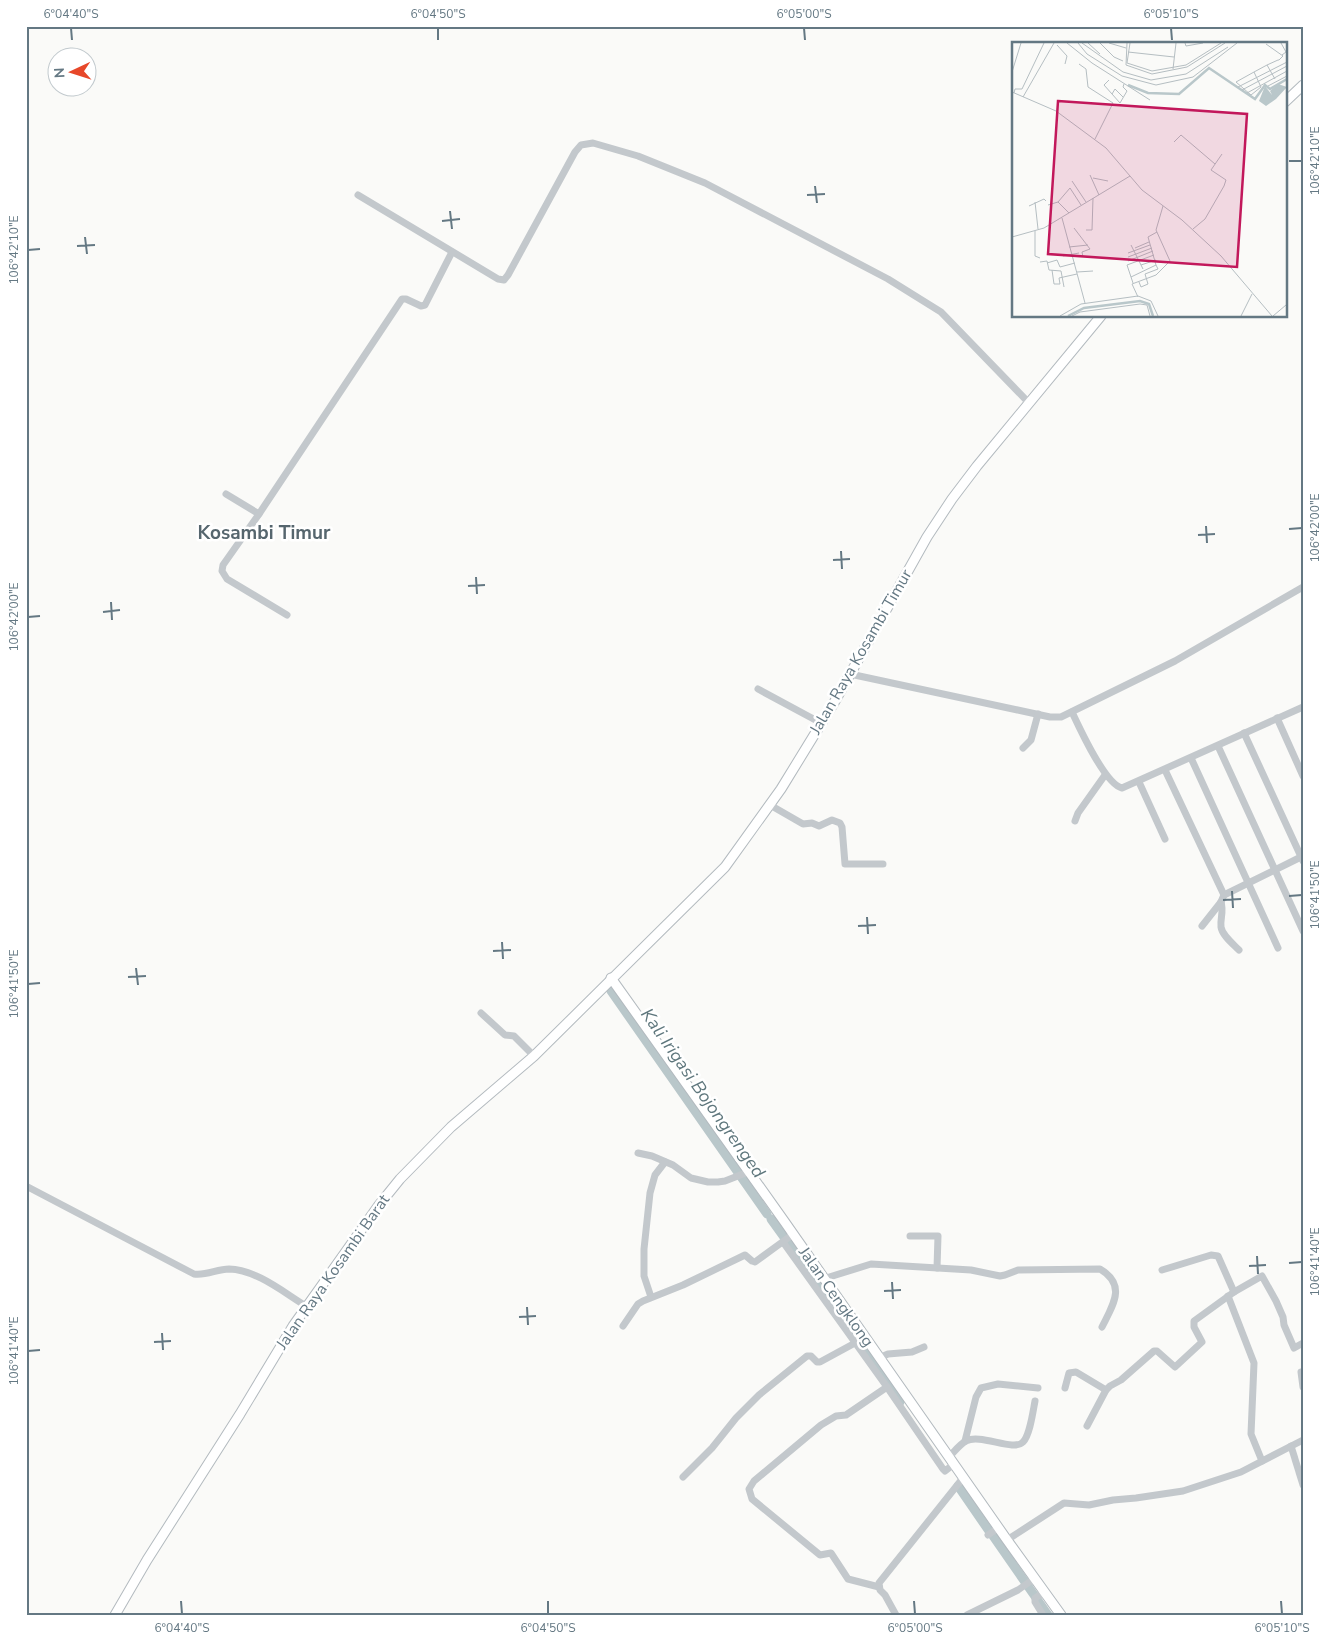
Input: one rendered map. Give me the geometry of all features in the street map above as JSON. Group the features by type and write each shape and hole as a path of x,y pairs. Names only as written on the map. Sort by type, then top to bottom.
{"main road":[{"path":"1286,101 1303,85"},
{"name":"Jalan Raya Kosambi Timur","path":"611,978 725,867 770,805 821,723 884,616 927,537 977,466 1099,318"},
{"name":"Jalan Raya Kosambi Barat","path":"115,1615 139,1572 306,1306 400,1179 451,1127 534,1056 611,978"},
{"name":"Jalan Cengklong","path":"611,978 743,1174 784,1221 788,1238 824,1279 918,1414 950,1464 963,1478 998,1528 1029,1582 1044,1592 1061,1615"}],"street":[{"path":"358,195 498,279 504,280 575,152 581,145 593,143 638,156 705,183 888,279 930,304 941,312 1029,404"},
{"path":"287,615 227,579 222,570 223,565 402,299 422,306 425,305 452,252"},
{"path":"226,494 259,514"},
{"path":"850,674 1058,717 1072,712 1175,660 1303,587"},
{"path":"758,688 821,723"},
{"path":"1072,712 1105,775 1118,787 1122,788 1303,706"},
{"path":"1024,748 1031,740 1038,714"},
{"path":"1276,718 1303,776"},
{"path":"1202,926 1221,902 1224,894 1302,858 1244,733"},
{"path":"1218,746 1303,931"},
{"path":"1191,758 1278,948"},
{"path":"1165,770 1224,894"},
{"path":"1075,821 1078,813 1105,775"},
{"path":"1138,782 1165,839"},
{"path":"770,805 803,824 812,823 819,826 832,820 840,823 842,827 845,864 883,864"},
{"path":"1221,902 1223,910 1222,931 1239,950"},
{"path":"481,1013 505,1035 514,1036 534,1056"},
{"path":"638,1152 673,1165 691,1178 708,1182 718,1182 743,1174"},
{"path":"651,1297 644,1276 644,1249 650,1193 655,1175 665,1162"},
{"path":"26,1186 194,1274 201,1275 228,1269 246,1273 262,1280 306,1306"},
{"path":"910,1236 938,1236 938,1268"},
{"path":"622,1326 638,1304 651,1297 683,1285 746,1255 755,1262 788,1238 855,1343 910,1421 950,1464 965,1441 976,1397 981,1388 998,1384 1038,1388"},
{"path":"1162,1270 1210,1255 1218,1256 1254,1363 1252,1434 1262,1461"},
{"path":"824,1279 871,1264 971,1270 1000,1276 1018,1270 1100,1268 1111,1278 1116,1294 1102,1327"},
{"path":"1087,1426 1106,1390 1157,1350 1175,1367 1202,1342 1194,1327 1194,1321 1231,1294 1262,1276 1276,1301 1294,1348 1303,1344"},
{"path":"683,1477 712,1448 747,1406 784,1374 808,1356 820,1362 855,1343"},
{"path":"879,1358 888,1354 912,1352 924,1347"},
{"path":"878,1374 886,1368"},
{"path":"1065,1388 1068,1374 1076,1372 1106,1390"},
{"path":"1301,1372 1303,1387"},
{"path":"887,1387 846,1415 838,1416 821,1425 754,1481 749,1489 752,1499 820,1555 831,1553 848,1579 879,1587 896,1615"},
{"path":"965,1441 981,1439 1014,1445 1022,1444 1028,1430 1035,1401"},
{"path":"910,1421 918,1414"},
{"path":"1006,1540 1064,1504 1089,1505 1184,1491 1228,1477 1303,1440"},
{"path":"1292,1446 1303,1485"},
{"path":"879,1587 879,1583 963,1478"},
{"path":"988,1535 998,1528"},
{"path":"966,1615 1029,1582"},
{"path":"1043,1615 1035,1602 1035,1598 1044,1592"}],"waterway":[{"name":"Kali Irigasi Bojongrenged","path":"611,991 767,1214"},
{"name":"Kali Irigasi Bojongrenged","path":"771,1219 879,1369"},
{"name":"Kali Irigasi Bojongrenged","path":"884,1374 900,1402"},
{"name":"Kali Irigasi Bojongrenged","path":"958,1486 989,1531"},
{"name":"Kali Irigasi Bojongrenged","path":"993,1536 1048,1615"}],"district":[{"name":"Kosambi Timur","path":"264,533"}]}
